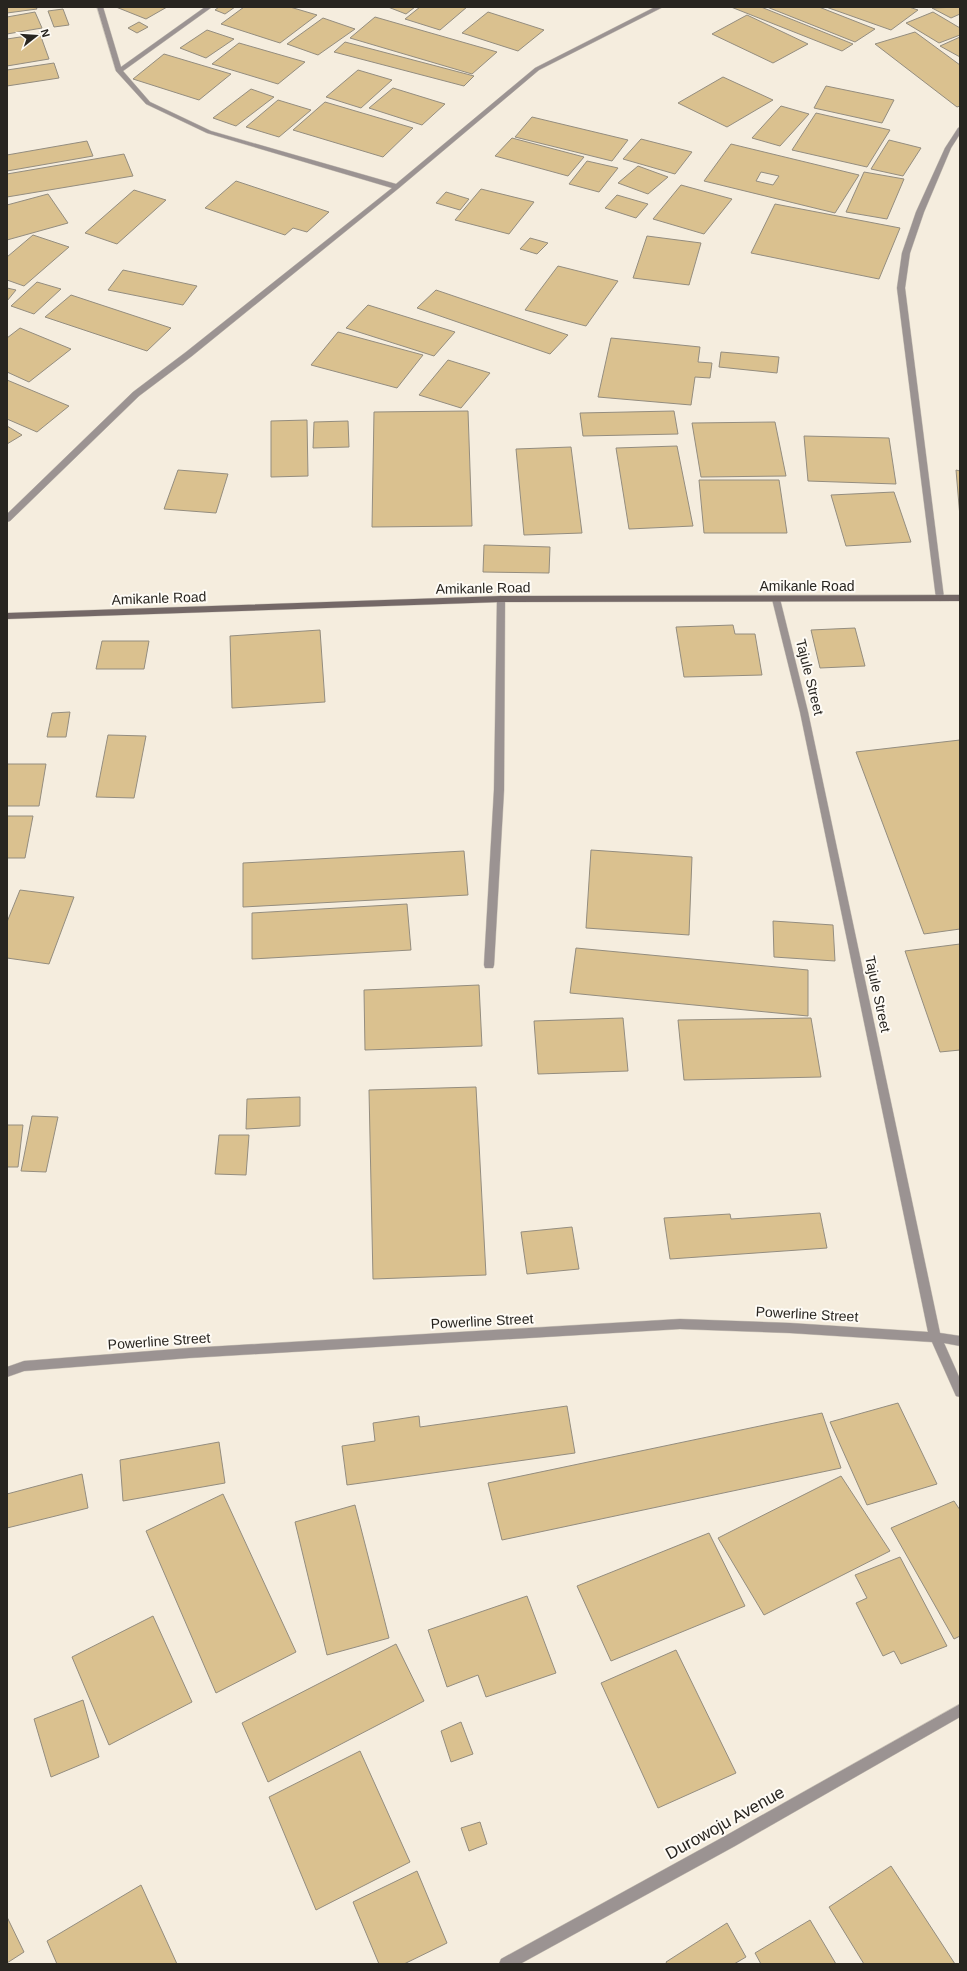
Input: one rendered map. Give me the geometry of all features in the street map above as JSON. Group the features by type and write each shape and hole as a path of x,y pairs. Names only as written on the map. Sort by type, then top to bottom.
{"street":[{"path":"100,7 118,71 148,103 209,132 397,187"},
{"path":"118,71 209,7"},
{"path":"7,519 136,394 189,354 397,187 538,69 660,7"},
{"path":"940,598 901,288 906,253 920,212 948,148 960,129"},
{"name":"Amikanle Road","path":"7,616 501,599 960,598"},
{"path":"489,965 499,790 501,599"},
{"name":"Tajule Street","path":"776,599 804,712 935,1337 960,1392"},
{"name":"Powerline Street","path":"7,1372 24,1366 189,1353 680,1324 790,1328 935,1337 960,1341"},
{"name":"Durowoju Avenue","path":"506,1964 737,1837 960,1710"}],"building":[{"path":"7,7 36,7 37,9 7,13"},
{"path":"116,7 167,7 146,19"},
{"path":"219,7 235,7 225,14 215,10"},
{"path":"244,7 290,7 317,15 280,43 221,24"},
{"path":"388,7 415,7 406,14"},
{"path":"420,7 467,7 440,30 405,19"},
{"path":"731,7 761,7 853,44 842,51"},
{"path":"767,7 819,7 875,29 855,42"},
{"path":"826,7 909,7 918,10 891,30"},
{"path":"960,7 960,14 951,18 932,8"},
{"path":"63,9 69,25 54,27 48,11"},
{"path":"35,12 42,28 7,34 7,17"},
{"path":"488,12 544,30 518,51 462,33"},
{"path":"933,12 960,28 960,35 939,43 906,23"},
{"path":"747,15 808,44 773,63 712,34"},
{"path":"375,17 497,52 472,74 350,38"},
{"path":"323,18 355,29 318,55 287,44"},
{"path":"139,22 148,27 137,33 128,28"},
{"path":"207,30 234,39 206,58 180,48"},
{"path":"915,32 960,65 960,106 957,107 875,44"},
{"path":"40,34 49,59 7,66 7,39"},
{"path":"960,37 960,57 940,46"},
{"path":"345,42 474,76 464,86 334,52"},
{"path":"239,43 305,62 278,84 212,64"},
{"path":"164,54 231,74 199,100 133,79"},
{"path":"54,63 59,78 7,86 7,70"},
{"path":"358,70 392,80 361,108 326,97"},
{"path":"723,77 773,100 727,127 678,103"},
{"path":"826,86 894,100 882,123 814,108"},
{"path":"393,88 445,104 422,125 369,108"},
{"path":"251,89 274,97 236,126 213,118"},
{"path":"278,100 311,110 279,137 246,127"},
{"path":"325,102 413,128 383,157 293,130"},
{"path":"781,106 809,114 780,146 752,138"},
{"path":"816,113 890,130 867,167 792,150"},
{"path":"532,117 628,140 612,161 515,137"},
{"path":"512,138 584,157 568,176 495,156"},
{"path":"641,139 692,152 675,174 623,159"},
{"path":"889,140 921,148 903,176 871,169"},
{"path":"87,141 93,156 7,171 7,155"},
{"path":"731,144 859,175 835,213 704,181","holes":["761,172 779,176 773,185 756,181"]},
{"path":"124,154 133,176 7,197 7,174"},
{"path":"587,161 618,168 599,192 569,184"},
{"path":"638,166 668,177 648,194 618,183"},
{"path":"864,172 904,179 887,219 846,212"},
{"path":"236,181 329,212 307,232 293,228 285,235 205,208"},
{"path":"681,185 732,199 704,234 653,219"},
{"path":"481,189 534,202 509,234 455,220"},
{"path":"134,190 166,200 117,244 85,233"},
{"path":"446,192 469,199 460,210 436,203"},
{"path":"48,194 68,223 7,240 7,205"},
{"path":"617,195 648,204 636,218 605,208"},
{"path":"775,204 900,228 879,279 751,253"},
{"path":"33,235 69,247 24,286 7,280 7,257"},
{"path":"647,236 701,243 689,285 633,278"},
{"path":"530,238 548,243 537,254 520,249"},
{"path":"558,266 618,281 586,326 525,310"},
{"path":"123,270 197,286 183,305 108,290"},
{"path":"37,282 61,289 34,314 11,306"},
{"path":"7,288 16,290 7,301"},
{"path":"436,290 568,335 550,354 417,308"},
{"path":"71,295 171,328 147,351 45,317"},
{"path":"368,305 455,332 434,356 346,328"},
{"path":"20,328 71,349 29,382 7,372 7,338"},
{"path":"338,332 423,355 397,388 311,365"},
{"path":"611,338 700,347 698,362 712,363 710,378 695,377 691,405 598,397"},
{"path":"721,352 779,357 777,373 719,367"},
{"path":"448,360 490,373 461,408 419,395"},
{"path":"7,380 69,406 37,432 7,419"},
{"path":"468,411 472,526 372,527 374,412"},
{"path":"674,411 678,434 583,436 580,413"},
{"path":"307,420 308,476 271,477 271,421"},
{"path":"348,421 349,447 313,448 314,422"},
{"path":"775,422 786,476 701,477 692,423"},
{"path":"7,426 22,435 7,444"},
{"path":"804,436 889,438 896,484 808,481"},
{"path":"677,446 693,526 629,529 616,448"},
{"path":"571,447 582,533 524,535 516,449"},
{"path":"178,470 228,474 216,513 164,509"},
{"path":"956,470 960,471 960,517"},
{"path":"699,480 779,480 787,533 704,533"},
{"path":"894,492 911,542 846,546 831,495"},
{"path":"484,545 550,547 549,573 483,572"},
{"path":"733,625 735,634 755,634 762,675 684,677 676,627"},
{"path":"855,628 865,666 820,668 811,630"},
{"path":"320,630 325,702 232,708 230,636"},
{"path":"102,641 149,641 144,669 96,669"},
{"path":"70,712 66,737 47,737 52,713"},
{"path":"108,735 146,736 134,798 96,797"},
{"path":"960,740 960,929 924,934 856,752"},
{"path":"7,764 46,764 39,806 7,806"},
{"path":"7,816 33,816 25,858 7,858"},
{"path":"591,850 692,857 689,935 586,928"},
{"path":"464,851 468,895 243,907 243,863"},
{"path":"20,890 74,897 49,964 7,958 7,922"},
{"path":"407,904 411,950 252,959 252,913"},
{"path":"773,921 833,925 835,961 774,957"},
{"path":"960,944 960,1050 940,1052 905,951"},
{"path":"576,948 808,970 808,1016 570,993"},
{"path":"479,985 482,1046 365,1050 364,990"},
{"path":"623,1018 628,1071 538,1074 534,1021"},
{"path":"811,1018 821,1077 684,1080 678,1020"},
{"path":"476,1087 486,1275 373,1279 369,1090"},
{"path":"300,1097 300,1126 246,1129 247,1099"},
{"path":"32,1116 58,1117 46,1172 21,1171"},
{"path":"7,1125 23,1125 18,1167 7,1167"},
{"path":"219,1135 249,1135 246,1175 215,1174"},
{"path":"820,1213 827,1248 670,1259 664,1218 730,1214 731,1219"},
{"path":"572,1227 579,1269 527,1274 521,1232"},
{"path":"898,1403 937,1484 867,1505 830,1422"},
{"path":"567,1406 575,1453 347,1485 342,1446 375,1441 373,1423 419,1416 420,1427"},
{"path":"822,1413 841,1468 502,1540 488,1483"},
{"path":"219,1442 225,1483 123,1501 120,1460"},
{"path":"82,1474 88,1508 7,1528 7,1494"},
{"path":"841,1476 890,1551 764,1615 718,1538"},
{"path":"223,1494 296,1652 216,1693 146,1531"},
{"path":"954,1501 960,1510 960,1636 954,1639 891,1528"},
{"path":"355,1505 389,1638 327,1655 295,1522"},
{"path":"709,1533 745,1606 611,1661 577,1586"},
{"path":"900,1557 947,1646 901,1664 894,1651 883,1656 856,1603 867,1598 855,1575"},
{"path":"527,1596 556,1673 486,1697 478,1675 447,1687 428,1630"},
{"path":"153,1616 192,1702 109,1745 72,1657"},
{"path":"396,1644 424,1701 268,1782 242,1723"},
{"path":"676,1650 736,1773 658,1808 601,1683"},
{"path":"83,1700 99,1757 51,1777 34,1719"},
{"path":"461,1722 473,1754 451,1762 441,1731"},
{"path":"360,1751 410,1862 316,1910 269,1797"},
{"path":"480,1822 487,1844 469,1851 461,1828"},
{"path":"891,1866 955,1964 864,1964 829,1907"},
{"path":"417,1871 447,1943 404,1964 379,1964 353,1902"},
{"path":"141,1885 177,1964 57,1964 47,1941"},
{"path":"7,1917 24,1952 7,1963"},
{"path":"810,1920 836,1964 761,1964 755,1953"},
{"path":"727,1923 746,1957 734,1964 667,1964 666,1962"}]}
